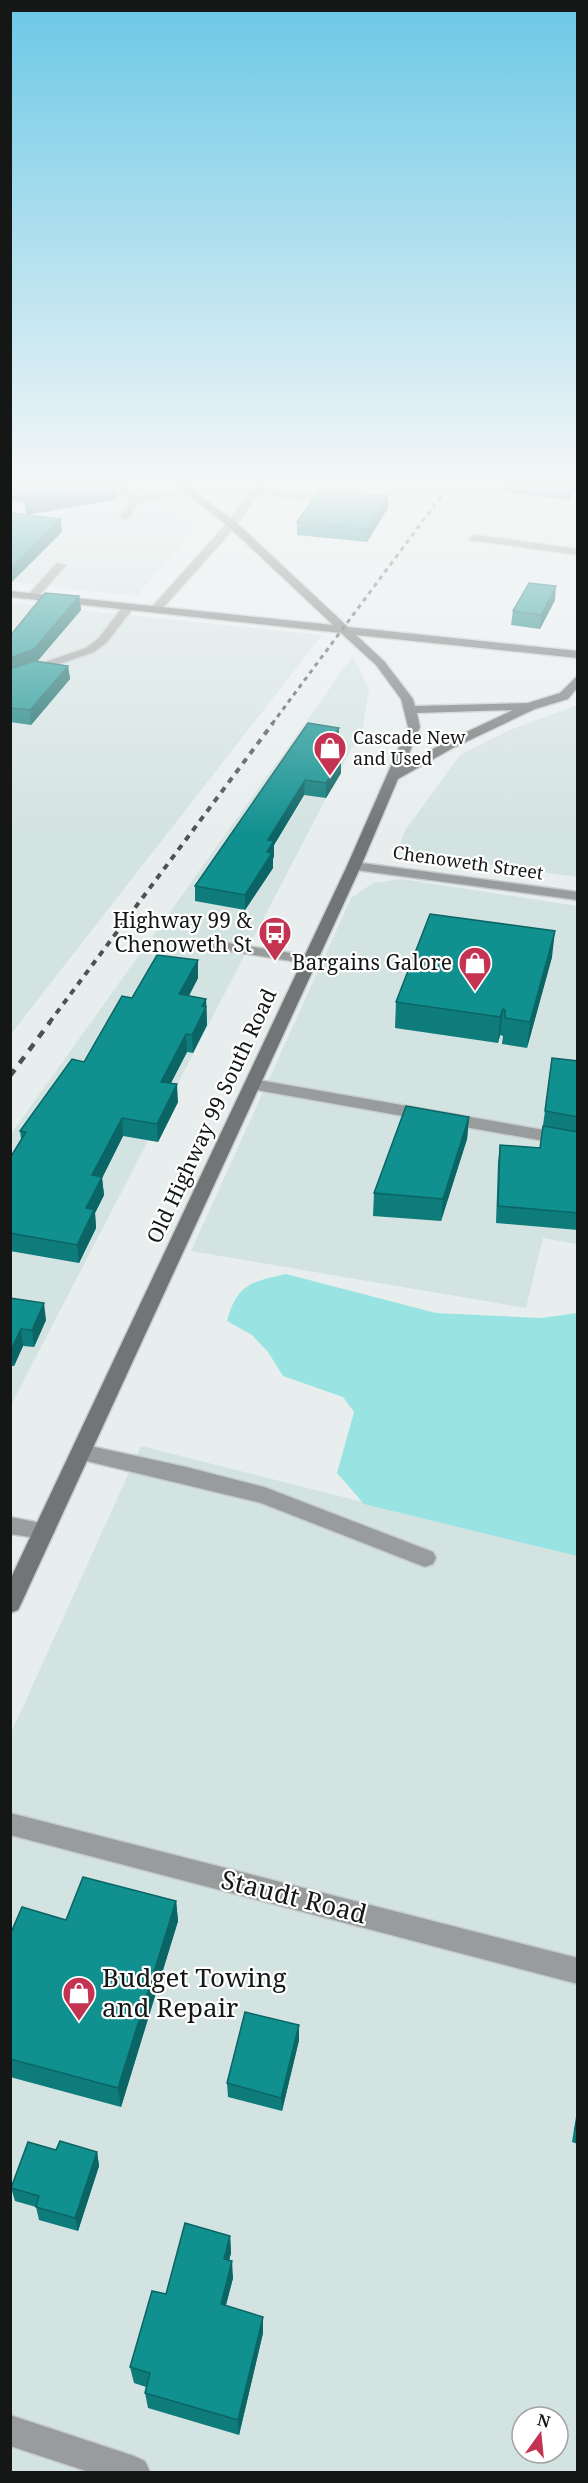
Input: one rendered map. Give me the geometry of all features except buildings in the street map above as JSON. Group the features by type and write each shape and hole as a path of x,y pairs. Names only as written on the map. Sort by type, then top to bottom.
{"street":[{"path":"95,603 578,655"},
{"path":"156,609 161,603"},
{"name":"Old Highway 99 South Road","path":"10,1604 354,866 395,776 414,727 407,699 385,669 315,603"},
{"path":"10,678 90,650 102,640 128,606"},
{"path":"395,776 449,745 531,706 564,696 578,678"},
{"path":"410,710 531,706"},
{"name":"Chenoweth Street","path":"354,866 578,896"},
{"path":"209,944 310,960"},
{"path":"252,1084 578,1142"},
{"path":"81,1452 201,1479 288,1503 340,1527 425,1558"},
{"path":"10,1525 44,1531"},
{"name":"Staudt Road","path":"10,1824 578,1971"},
{"path":"10,2430 134,2472"}],"shaded area":[{"path":"11,603 322,635 11,1034"},
{"path":"353,656 369,689 363,727 11,1405 11,1134"},
{"path":"577,705 577,877 420,855 400,843 406,829 460,755 510,730"},
{"path":"402,879 577,906 577,1244 543,1238 526,1308 191,1251 351,898 373,883"},
{"path":"286,1274 436,1313 542,1318 577,1313 577,1556 364,1504 337,1473 354,1412 343,1397 283,1376 268,1352 252,1335 227,1321 236,1299 247,1287"},
{"path":"141,1446 577,1556 577,2472 11,2472 11,1733"}],"railway":[{"path":"272,724 362,603"},
{"path":"49,1023 273,723"},
{"path":"10,1076 50,1022"}],"place":[{"name":"Cascade New and Used","path":"330,777"},
{"name":"Highway 99 & Chenoweth St","path":"275,962"},
{"name":"Bargains Galore","path":"475,992"},
{"name":"Budget Towing and Repair","path":"79,2022"}]}
